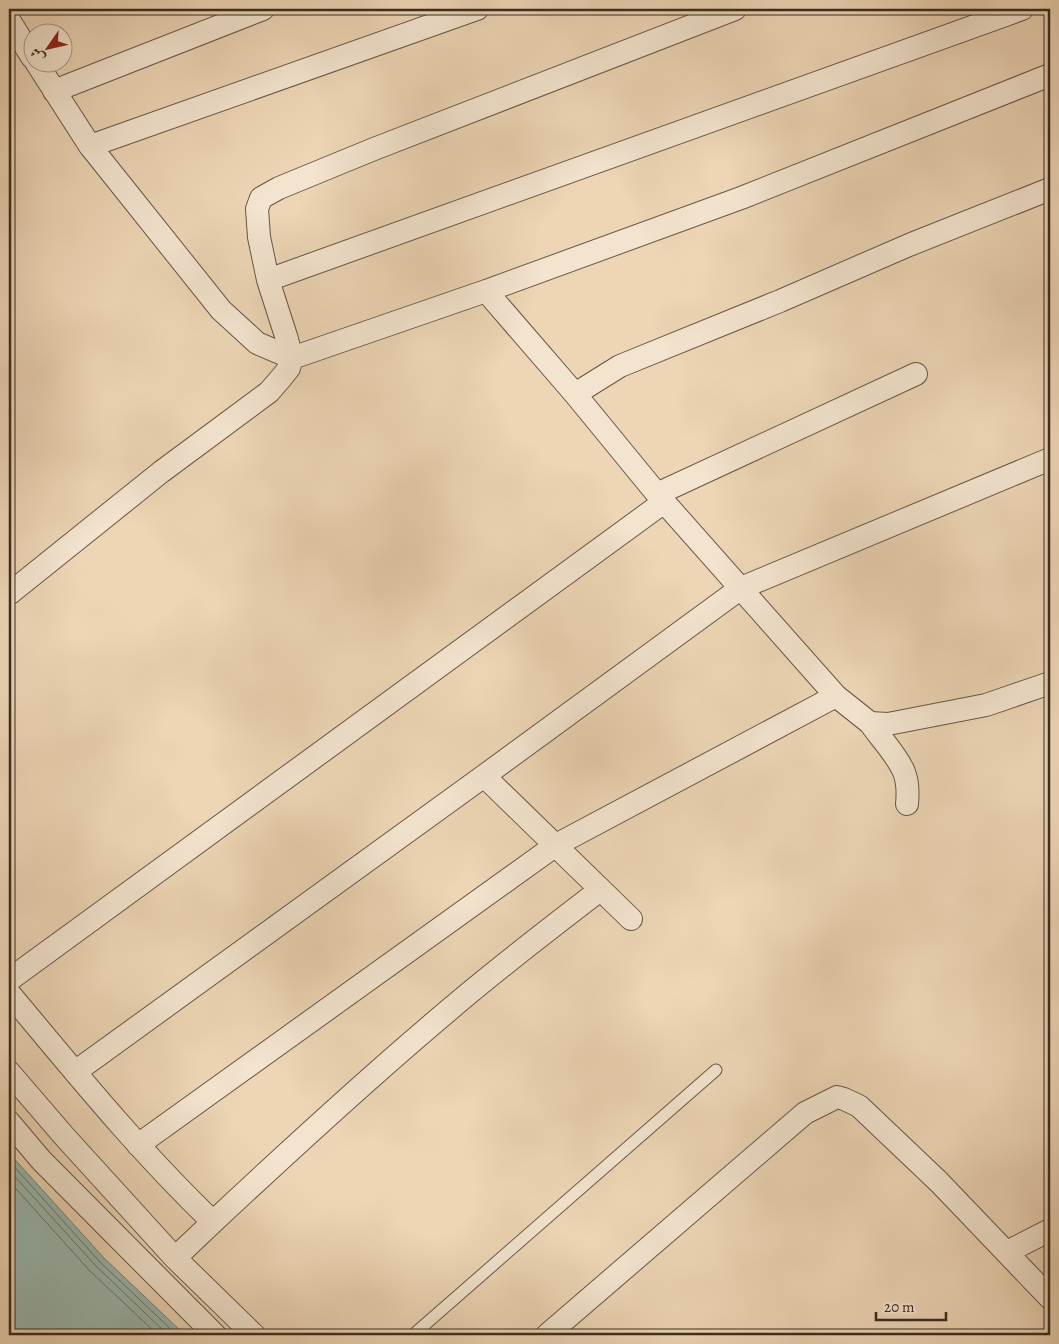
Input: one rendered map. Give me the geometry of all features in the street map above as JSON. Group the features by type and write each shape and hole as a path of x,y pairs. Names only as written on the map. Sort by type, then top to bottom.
{"street":[{"path":"54,91 263,9"},
{"path":"90,146 477,9"},
{"path":"9,594 162,472 268,392 289,368 292,358 268,280 258,237 257,209 261,198 279,188 374,148 735,9"},
{"path":"268,280 1022,9"},
{"path":"9,20 22,41"},
{"path":"42,72 90,146 221,310 257,343 292,358 486,291 741,198 1050,75"},
{"path":"575,394 620,366 1050,189"},
{"path":"486,291 661,498 836,696 870,724 896,757 904,773 908,790 907,804"},
{"path":"9,980 661,498 916,374"},
{"path":"75,1072 741,588 1050,459"},
{"path":"870,724 888,724 986,705 1050,683"},
{"path":"138,1145 556,845 836,696"},
{"path":"484,776 631,919"},
{"path":"175,1258 330,1113 450,1009 510,959 600,890"},
{"path":"9,993 138,1145 175,1186 213,1222"},
{"path":"9,1072 64,1136 175,1258 254,1335"},
{"path":"547,1335 805,1113 837,1097 859,1106 939,1182 1050,1298"},
{"path":"9,1122 41,1160 215,1335"},
{"path":"1007,1252 1050,1230"}],"lane":[{"path":"413,1335 716,1070"}],"water":[{"path":"9,1153 104,1258 185,1335 9,1335"}]}
